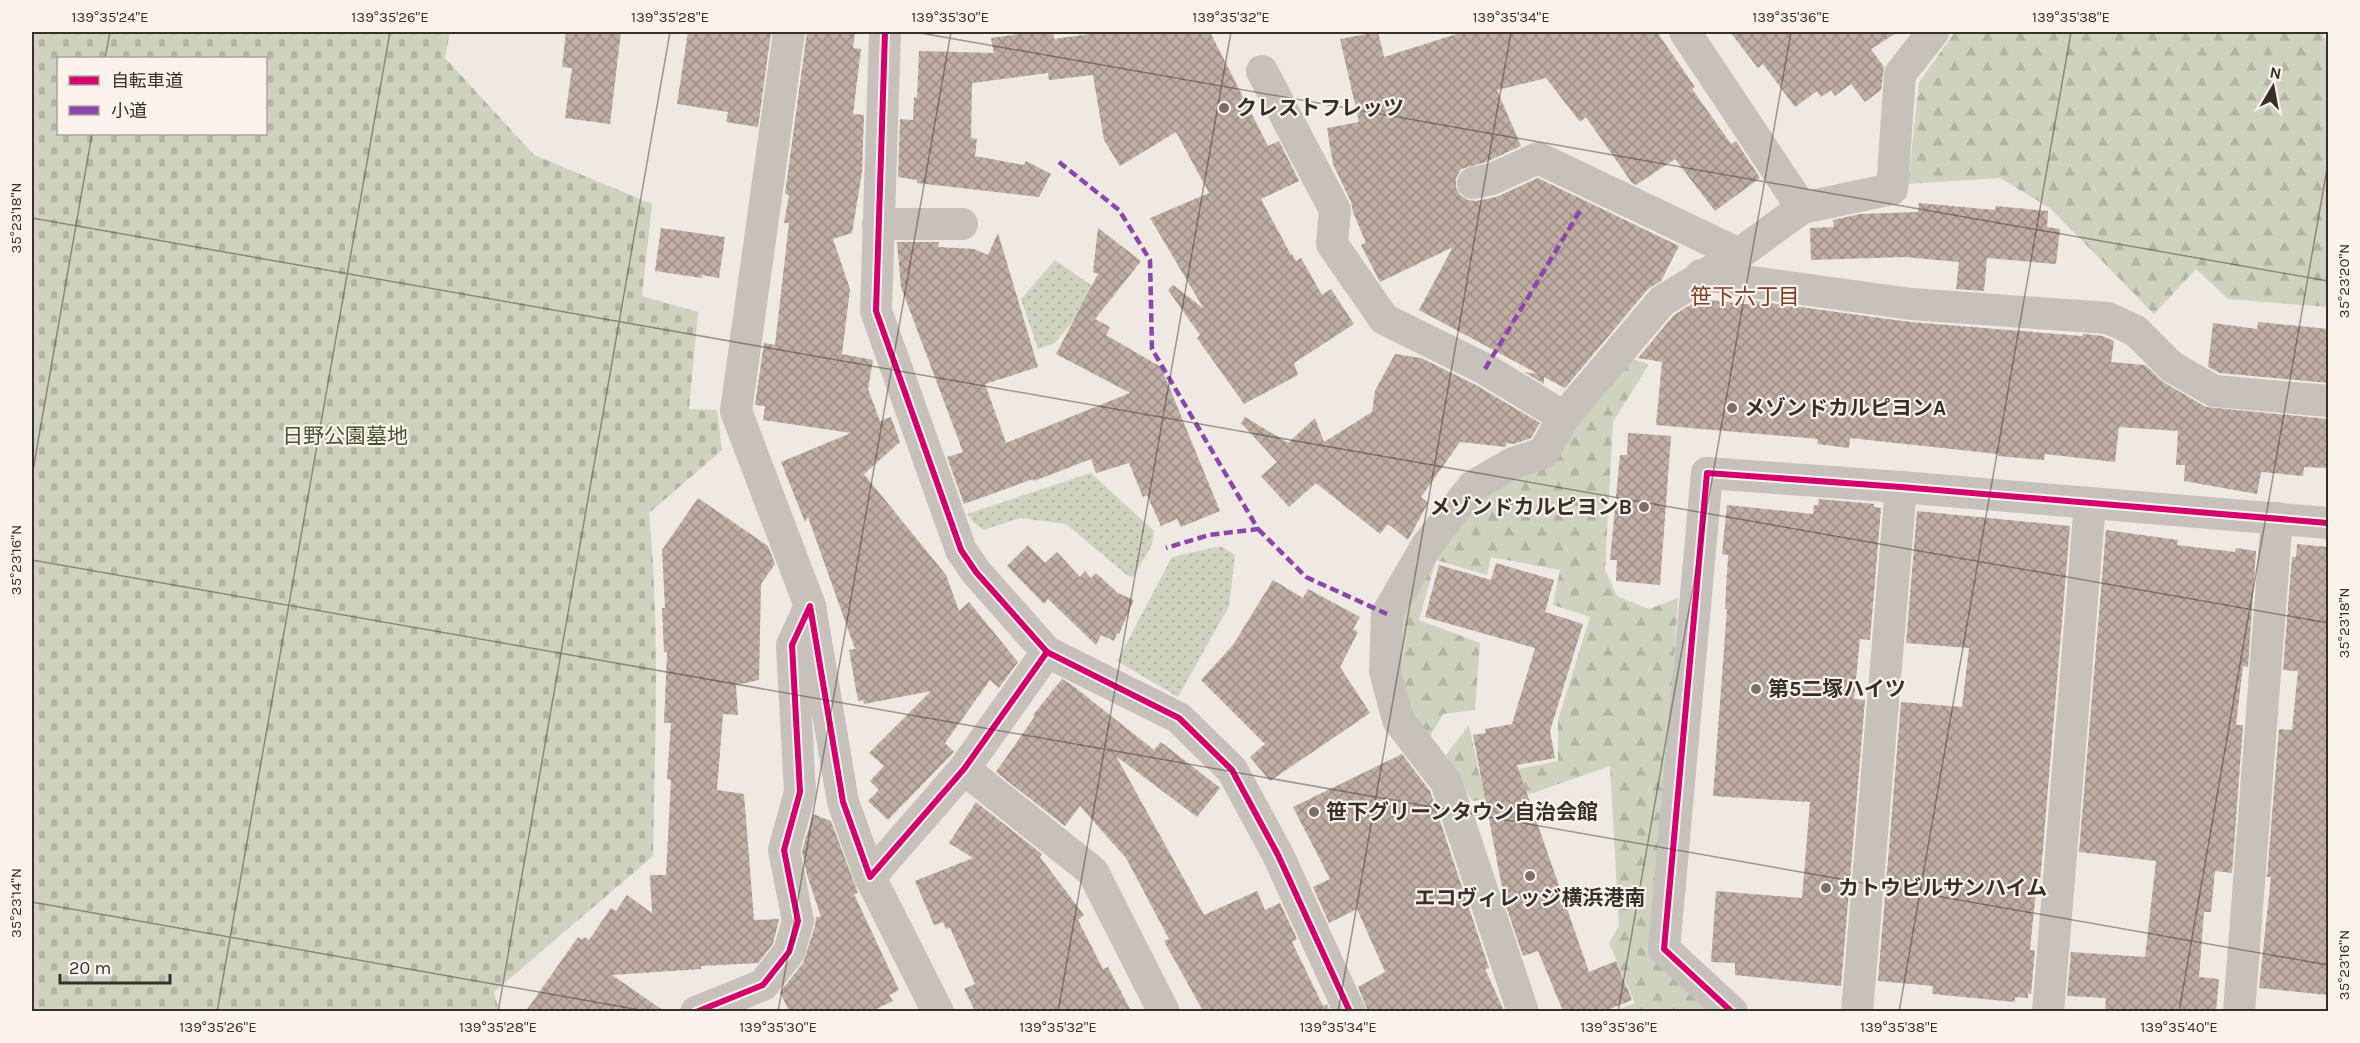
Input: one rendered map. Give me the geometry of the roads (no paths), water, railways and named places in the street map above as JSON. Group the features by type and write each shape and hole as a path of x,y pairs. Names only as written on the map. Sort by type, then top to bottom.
{"street":[{"path":"789,32 736,411 810,606 843,802 870,877 934,1010"},
{"path":"885,32 876,311 961,550 976,572 1047,652 1179,718 1232,770 1278,855 1350,1011"},
{"path":"1685,32 1802,208"},
{"path":"1523,1011 1446,782 1398,720 1385,670 1387,614 1427,545 1473,486 1513,463 1543,453 1564,417 1662,301 1701,275 1739,254 1802,208 1892,189 1900,74 1933,32"},
{"path":"1262,70 1335,210 1332,244 1384,319 1485,369 1564,417"},
{"path":"1473,183 1492,179 1538,158 1739,254"},
{"path":"878,224 962,225"},
{"path":"1701,275 1911,304 2108,318 2136,331 2172,366 2214,391 2328,401"},
{"path":"1732,1011 1664,949 1707,474 1901,487 2328,523"},
{"path":"1857,1011 1901,487"},
{"path":"2048,1011 2090,503"},
{"path":"2239,1011 2277,518"},
{"path":"696,1011 763,985 789,952 798,921 784,850 800,792 792,645 810,606"},
{"path":"870,877 964,769 1047,652"},
{"path":"964,769 1093,872 1164,1011"}],"place":[{"name":"クレストフレッツ","path":"1224,108"},
{"name":"メゾンドカルピヨンA","path":"1732,408"},
{"name":"メゾンドカルピヨンB","path":"1644,507"},
{"name":"第5二塚ハイツ","path":"1756,689"},
{"name":"笹下グリーンタウン自治会館","path":"1314,812"},
{"name":"エコヴィレッジ横浜港南","path":"1530,876"},
{"name":"カトウビルサンハイム","path":"1826,888"}],"district":[{"name":"笹下六丁目","path":"1745,297"}],"park label":[{"name":"日野公園墓地","path":"345,436"}]}
